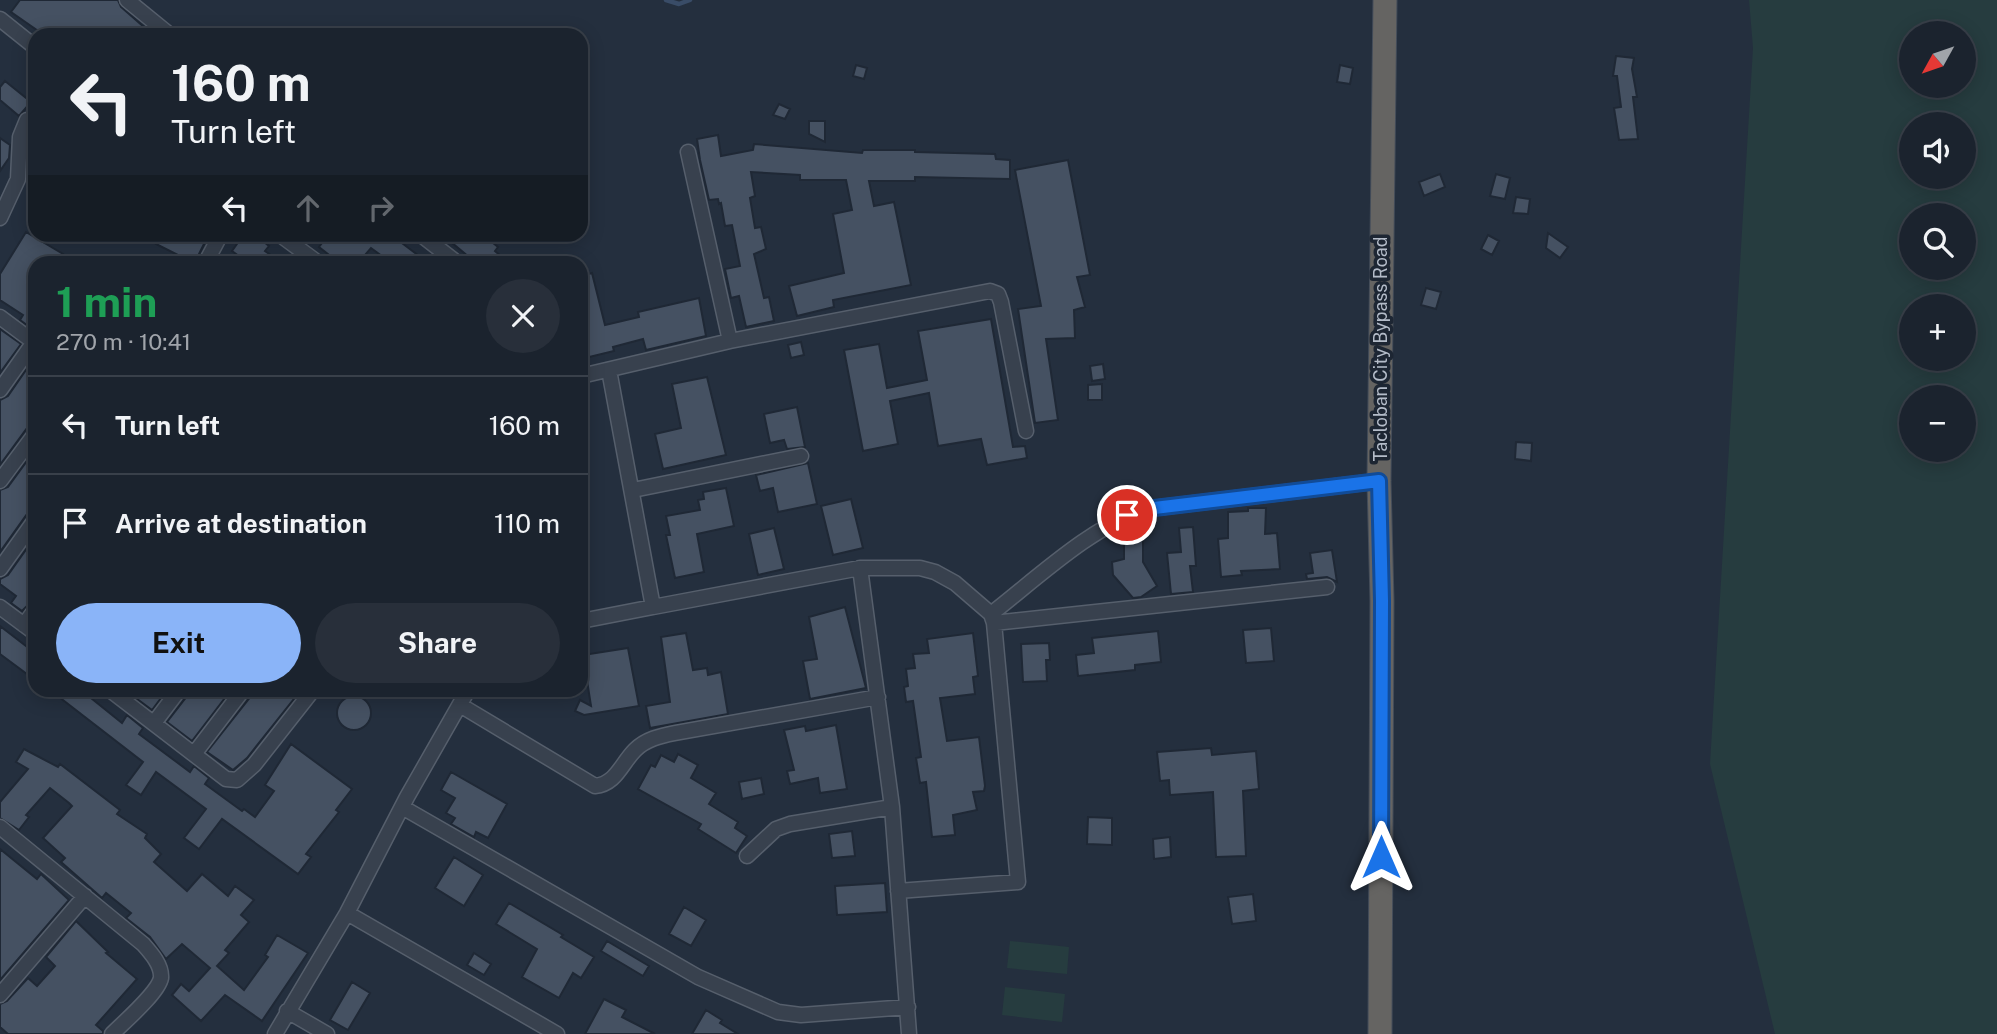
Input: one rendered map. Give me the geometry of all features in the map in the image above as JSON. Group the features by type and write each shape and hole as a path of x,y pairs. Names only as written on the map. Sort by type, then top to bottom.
{"highway":[{"name":"Tacloban City Bypass Road","path":"1380,1034 1382,601 1379,481 1385,0"}],"street":[{"path":"127,0 161,28"},
{"path":"0,19 28,41"},
{"path":"0,218 18,179 20,137 27,120"},
{"path":"688,152 730,341"},
{"path":"290,242 309,256"},
{"path":"430,242 448,256"},
{"path":"588,374 730,341 990,291 998,294 1001,302 1026,430"},
{"path":"0,317 28,338"},
{"path":"0,390 28,351"},
{"path":"609,370 653,607"},
{"path":"0,481 28,443"},
{"path":"633,490 800,456"},
{"path":"992,618 1094,535 1127,515 1146,509 1379,481"},
{"path":"0,569 28,530"},
{"path":"860,568 892,807 909,1034"},
{"path":"588,620 860,568 920,568 936,572 955,583 992,618 1018,882 898,891"},
{"path":"992,618 1327,587"},
{"path":"0,607 28,628"},
{"path":"119,697 226,779 237,780 254,765 307,697"},
{"path":"154,723 174,697"},
{"path":"194,754 238,697"},
{"path":"275,1034 347,913 402,807 464,697"},
{"path":"460,705 595,786 611,781 635,750 649,739 878,697"},
{"path":"402,807 698,977 778,1012 801,1015 908,1007"},
{"path":"747,856 776,829 790,824 892,807"},
{"path":"0,827 143,944 156,959 161,978 155,990 112,1034"},
{"path":"0,995 85,896"},
{"path":"347,913 557,1034"},
{"path":"287,1011 327,1034"}],"green space":[{"path":"1749,0 1997,0 1997,1034 1775,1034 1710,764 1753,48"},
{"path":"1010,941 1069,947 1067,974 1007,968"},
{"path":"1005,987 1065,994 1062,1022 1002,1015"}],"building":[{"path":"20,0 118,0 121,7 145,28 34,28 11,12"},
{"path":"1616,56 1634,58 1632,69 1637,97 1633,97 1638,139 1619,140 1614,108 1621,107 1617,76 1613,76"},
{"path":"856,65 867,68 864,79 853,76"},
{"path":"1340,65 1353,68 1350,84 1337,82"},
{"path":"5,81 28,100 28,106 19,116 0,100 0,87"},
{"path":"779,104 790,109 785,119 773,115"},
{"path":"809,121 825,121 825,142 809,134"},
{"path":"718,135 721,156 753,150 754,144 862,153 863,150 915,150 995,154 996,159 1010,160 1010,179 915,177 915,181 869,181 874,206 894,202 911,285 833,300 834,307 797,316 789,286 844,273 833,214 852,210 846,180 800,180 800,175 751,172 755,196 750,198 755,228 761,227 766,249 754,254 764,298 769,297 774,321 746,327 739,296 731,298 725,269 740,266 732,225 725,226 718,199 709,200 700,160 697,139"},
{"path":"0,138 10,145 9,158 0,171"},
{"path":"1068,160 1090,275 1077,277 1085,307 1074,310 1075,338 1046,339 1058,420 1035,423 1018,309 1041,306 1015,170"},
{"path":"1440,174 1445,187 1424,196 1419,182"},
{"path":"1496,174 1510,178 1505,199 1490,196"},
{"path":"1516,197 1530,199 1528,214 1513,213"},
{"path":"26,232 28,242 43,242 63,254 28,256 28,326 20,320 23,315 0,300 0,274"},
{"path":"1548,233 1568,247 1560,258 1546,248"},
{"path":"1488,235 1499,241 1492,255 1481,249"},
{"path":"205,242 198,256 180,256 156,244"},
{"path":"238,242 264,242 269,246 265,251 272,256 239,256 232,251"},
{"path":"323,242 401,242 419,256 382,256 371,248 364,256 330,256 319,247"},
{"path":"451,242 492,242 498,247 495,251 501,256 468,256"},
{"path":"592,273 605,325 639,317 638,312 699,298 706,336 646,350 643,339 613,347 614,351 588,357 588,274"},
{"path":"1426,288 1441,292 1436,309 1421,305"},
{"path":"991,319 1013,447 1025,446 1027,458 987,465 981,439 938,446 929,393 890,401 898,444 863,451 844,350 879,344 887,388 927,380 918,331"},
{"path":"0,329 21,344 0,373"},
{"path":"801,342 804,355 791,358 788,345"},
{"path":"1103,364 1105,379 1092,381 1090,366"},
{"path":"28,367 28,428 0,465 0,400 8,396"},
{"path":"707,377 726,455 663,469 655,434 681,428 672,384"},
{"path":"1102,384 1102,400 1088,400 1088,385"},
{"path":"797,407 805,447 787,449 784,440 770,443 764,414"},
{"path":"1516,442 1532,443 1531,461 1515,459"},
{"path":"28,460 28,514 0,552 0,490 8,487"},
{"path":"808,463 817,504 778,512 773,488 760,491 756,475"},
{"path":"726,488 734,526 697,534 704,572 675,578 666,535 670,535 666,516 700,510 698,500 704,499 703,492"},
{"path":"851,499 863,548 833,555 821,506"},
{"path":"1248,508 1266,508 1265,534 1277,533 1280,569 1241,571 1242,575 1221,577 1218,539 1228,538 1228,512 1248,511"},
{"path":"1193,527 1196,566 1190,566 1193,592 1171,594 1167,553 1181,552 1179,528"},
{"path":"774,528 784,569 758,575 749,534"},
{"path":"1124,537 1143,539 1143,562 1157,586 1141,597 1133,598 1113,575 1112,562 1124,559"},
{"path":"28,547 28,605 22,611 11,603 16,596 0,584 0,579 8,575"},
{"path":"1332,550 1337,582 1327,577 1307,579 1306,574 1313,573 1310,553"},
{"path":"845,607 866,688 810,699 803,661 817,659 809,617"},
{"path":"0,626 28,648 28,675 0,654"},
{"path":"1271,628 1274,661 1246,663 1243,630"},
{"path":"1158,631 1161,662 1135,665 1135,670 1078,676 1076,655 1094,653 1092,638"},
{"path":"686,633 693,670 707,668 708,675 721,672 728,714 650,728 646,706 670,702 661,637"},
{"path":"973,633 978,676 973,677 975,694 940,698 947,741 979,737 984,791 973,792 977,810 953,815 955,835 932,837 926,782 920,783 916,758 921,757 913,701 906,702 906,669 915,668 913,654 929,653 927,639"},
{"path":"1049,643 1050,660 1046,660 1047,681 1023,682 1021,644"},
{"path":"628,648 639,706 584,715 575,711 580,700 591,706 588,654"},
{"path":"59,697 90,697 122,723 127,715 143,728 139,734 190,772 194,766 209,778 205,784 242,811 244,809 255,817 274,791 265,785 291,744 352,789 336,810 339,812 306,854 311,857 298,874 222,819 199,849 184,838 206,809 156,772 141,795 126,785 143,762"},
{"path":"134,697 162,697 152,710"},
{"path":"186,697 226,697 192,741 167,722"},
{"path":"250,697 295,697 247,758 233,770 207,752"},
{"path":"348,697 360,697 370,707 370,719 360,729 348,729 338,719 338,707"},
{"path":"836,725 847,789 820,793 818,778 790,784 787,771 794,770 784,730 805,726 806,731"},
{"path":"1211,748 1212,755 1256,751 1259,789 1243,791 1246,856 1216,857 1213,792 1170,795 1169,780 1160,781 1157,752"},
{"path":"24,749 58,767 60,764 120,810 117,814 147,834 145,838 161,854 154,862 187,891 202,874 228,896 235,886 254,900 241,915 249,922 225,950 229,953 217,966 244,990 268,957 265,955 277,935 308,953 262,1021 225,995 201,1021 172,995 181,984 189,991 210,968 182,944 166,959 150,937 126,918 131,913 106,893 102,898 61,862 65,858 43,838 72,806 50,788 26,815 29,817 19,830 0,818 0,802 28,769 16,762"},
{"path":"678,754 698,765 691,778 716,793 709,804 738,822 735,828 747,836 736,853 698,829 701,824 638,789 651,765 655,767 661,755 674,762"},
{"path":"451,772 507,804 488,838 476,832 474,837 451,824 455,818 446,813 455,798 441,790"},
{"path":"761,778 764,794 742,799 739,782"},
{"path":"1088,817 1112,818 1112,845 1087,844"},
{"path":"852,831 855,856 832,858 829,834"},
{"path":"1170,837 1171,857 1154,859 1153,839"},
{"path":"0,849 37,879 41,874 69,900 0,980"},
{"path":"454,857 483,875 464,906 435,888"},
{"path":"885,883 887,912 837,915 835,886"},
{"path":"1253,894 1256,921 1232,924 1228,897"},
{"path":"509,903 594,957 581,978 573,973 559,998 522,977 537,949 496,924"},
{"path":"684,907 706,920 691,946 669,934"},
{"path":"76,921 108,952 106,953 137,979 96,1025 103,1034 8,1034 0,1027 0,1004 7,1001 28,978 37,986 55,966 46,957"},
{"path":"607,941 649,966 643,976 601,951"},
{"path":"474,953 491,964 484,975 467,965"},
{"path":"352,982 370,993 348,1030 330,1020"},
{"path":"604,999 626,1010 622,1017 655,1034 585,1034"},
{"path":"706,1010 722,1020 720,1023 738,1034 692,1034"}],"waterway":[{"path":"666,0 679,4 690,0"}],"route":[{"path":"1127,515 1146,509 1379,481 1382,601 1381,857"}]}
